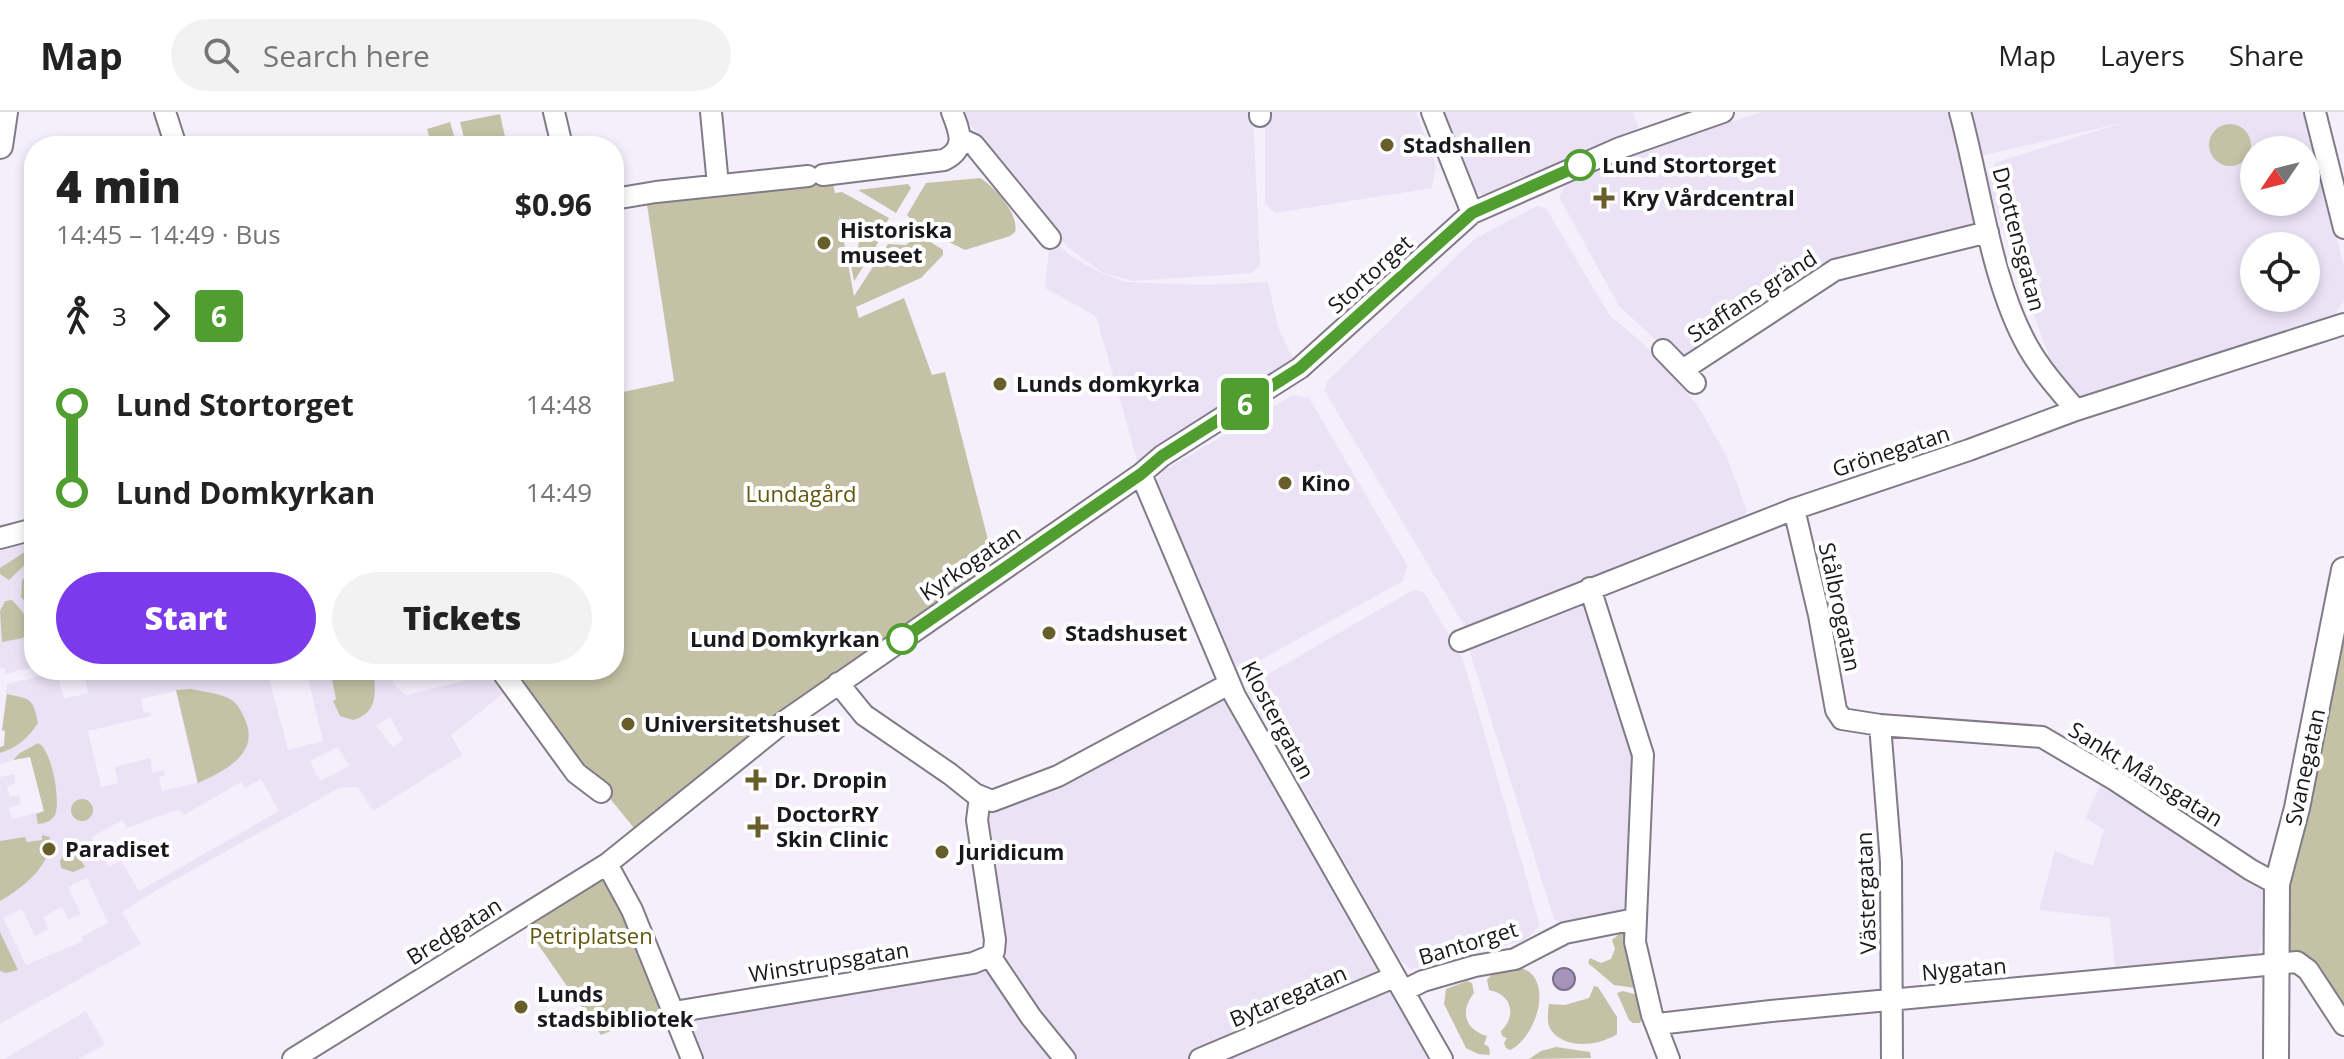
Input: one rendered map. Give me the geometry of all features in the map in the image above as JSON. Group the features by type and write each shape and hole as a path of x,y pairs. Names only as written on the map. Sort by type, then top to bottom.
{"street":[{"path":"0,146 5,112"},
{"path":"165,112 173,136"},
{"path":"554,112 560,136"},
{"path":"711,112 718,185"},
{"path":"624,199 718,185 944,160 960,148 961,139 952,112"},
{"path":"1432,112 1472,213"},
{"name":"Stortorget","path":"1300,368 1472,213 1620,148 1723,112"},
{"name":"Drottensgatan","path":"1960,112 1988,232 2012,315 2043,370 2076,410"},
{"path":"2315,112 2344,228"},
{"path":"961,139 974,145 1050,238"},
{"name":"Staffans gränd","path":"1663,350 1689,376 1835,270 1988,232"},
{"name":"Grönegatan","path":"1460,641 1794,509 2076,410 2344,324"},
{"name":"Kyrkogatan","path":"637,839 752,746 838,683 1141,474 1162,456 1300,368"},
{"name":"Klostergatan","path":"1141,474 1229,684 1399,984"},
{"name":"Stålbrogatan","path":"1794,509 1819,615 1838,716"},
{"path":"0,538 24,532"},
{"name":"Svanegatan","path":"2276,1059 2277,884 2297,808 2344,570"},
{"path":"1590,588 1643,755 1635,919 1638,959 1652,1015 1669,1059"},
{"path":"508,680 576,773 601,792"},
{"path":"838,683 864,715 980,797 992,801 1058,776 1229,684"},
{"name":"Sankt Månsgatan","path":"1838,716 1880,725 2042,737 2277,884"},
{"name":"Västergatan","path":"1880,725 1891,862 1892,1059"},
{"path":"980,797 977,824 995,940 990,956 1031,1017 1065,1059"},
{"name":"Bredgatan","path":"293,1059 607,864 637,839"},
{"path":"607,864 632,910 692,1059"},
{"name":"Bantorget","path":"1442,1059 1399,984 1429,979 1490,961 1515,959 1565,933 1635,919"},
{"name":"Winstrupsgatan","path":"674,1012 973,963 990,956"},
{"path":"2275,964 2297,962 2308,970 2344,1025"},
{"name":"Nygatan","path":"1658,1024 2275,964"},
{"name":"Bytaregatan","path":"1200,1059 1399,984"}],"shaded area":[{"path":"960,112 1253,112 1260,265 1252,273 1133,281 1102,272 1067,247"},
{"path":"1265,112 1416,112 1436,166 1432,188 1275,213 1265,204"},
{"path":"1442,112 1632,112 1638,125 1635,136 1486,196 1471,189"},
{"path":"1763,112 1953,112 1977,215 1969,230 1831,263 1684,361 1671,354 1619,306 1559,197 1567,183 1674,139"},
{"path":"1960,112 2306,112 2312,136 2240,136 2240,216 2320,216 2320,169 2344,266 2344,300 2332,320 2089,402 2059,384 1983,176 1997,162 2125,122 1973,158"},
{"path":"1537,206 1546,208 1610,316 1644,344 1698,406 1726,455 1747,511 1739,522 1467,630 1324,390 1328,380 1476,238"},
{"path":"1050,238 1071,256 1125,282 1204,285 1268,282 1278,327 1300,368 1141,474 1096,316 1045,288"},
{"path":"1293,395 1309,398 1407,565 1403,581 1239,672 1226,663 1153,487 1163,471"},
{"path":"24,532 24,669 5,674 5,668 0,668 0,538"},
{"path":"1413,590 1424,592 1463,660 1540,925 1526,940 1411,969 1400,960 1248,692 1251,684"},
{"path":"1575,600 1587,604 1634,755 1627,903 1621,913 1567,927 1554,919 1469,649 1475,639"},
{"name":"Paradiset","path":"24,680 59,680 64,699 88,693 85,680 270,680 288,750 323,741 308,680 393,680 393,684 406,695 468,680 508,680 513,686 451,735 462,755 373,811 358,787 341,787 155,891 122,912 141,944 0,1024 0,777 14,774 16,783 7,786 10,797 19,795 21,804 9,808 12,819 44,811 30,756 0,764 0,747 4,746 5,732 2,730 7,684","holes":["176,691 197,783 162,791 159,777 165,775 164,770 152,773 151,758 114,767 118,783 101,787 88,731 151,716 150,712 144,713 141,699","390,717 403,740 393,747 376,726","338,747 349,766 320,781 310,761","261,779 279,811 139,891 121,860 109,867 92,837 122,820 127,828 179,809 184,815 241,782 245,788","87,878 108,923 81,937 83,941 26,965 3,918 22,909 35,936 49,929 43,917 62,907 68,920 81,914 68,887"]},
{"path":"1218,696 1233,702 1381,962 1379,979 1190,1059 697,1059 682,1022 686,1013 983,960 990,941 980,816 1069,776"},
{"path":"2103,779 2271,891 2274,903 2255,963 2116,976 2110,918 2039,910 2055,851 2093,866 2104,829 2085,818"},
{"path":"1560,968 1568,968 1575,979 1568,990 1560,990 1553,983 1553,975"},
{"path":"1394,977 1442,1059 1200,1059"},
{"path":"86,1011 105,1045 78,1059 4,1059"}],"green space":[{"path":"500,114 505,136 464,136 460,122"},
{"path":"450,122 454,136 429,136 427,129"},
{"path":"2230,124 2245,130 2249,136 2240,136 2240,164 2222,165 2215,160 2209,145 2215,130"},
{"path":"980,178 999,194 1010,210 1016,225 1015,232 1010,236 965,250 917,226 907,215 926,183"},
{"name":"Lundagård","path":"832,179 835,193 842,192 889,218 883,229 857,234 849,225 842,223 839,215 854,296 888,244 906,245 918,234 943,250 943,255 921,278 856,307 859,318 904,298 932,375 945,372 995,567 638,833 514,680 624,680 624,392 674,381 647,205"},
{"path":"908,184 911,188 896,213 858,190"},
{"path":"882,236 854,281 849,255 858,247 859,241"},
{"path":"24,552 24,566 9,580 0,574 0,568"},
{"path":"24,578 24,600 21,597"},
{"path":"12,600 23,613 23,638 2,642 0,611 5,601"},
{"path":"2344,614 2344,1012 2284,959 2286,896 2309,813"},
{"path":"332,680 375,680 371,707 353,720 340,716 333,701 336,699"},
{"path":"191,689 218,694 233,701 244,716 249,734 243,753 236,761 198,783 176,690"},
{"path":"7,694 30,701 38,723 22,741 0,753 0,747 4,746 5,731 2,730"},
{"path":"38,743 51,765 57,808 48,822 38,824 36,814 44,811 30,757 13,760"},
{"path":"82,799 93,810 82,821 71,810"},
{"path":"42,835 50,837 50,847 42,866 18,890 0,901 0,841 25,837 27,842 42,840"},
{"path":"72,841 76,842 74,849 85,867 73,872 61,868 60,861"},
{"name":"Petriplatsen","path":"607,864 674,1012 659,1011 601,1035 530,933 524,917"},
{"path":"0,932 18,970 0,971"},
{"path":"1621,932 1625,935 1635,988 1614,985 1588,963 1590,958 1601,963 1611,959 1615,949 1612,940"},
{"path":"1521,968 1532,974 1538,984 1538,1009 1527,1034 1510,1050 1506,1048 1504,1043 1507,1038 1502,1036 1501,1031 1509,1019 1510,1006 1503,996 1489,990 1487,980 1491,975"},
{"path":"1467,981 1472,983 1474,993 1467,1006 1467,1019 1473,1029 1487,1036 1484,1044 1489,1047 1490,1055 1466,1048 1444,1004 1446,989"},
{"path":"1594,986 1598,987 1617,1017 1617,1034 1582,1044 1557,1036 1548,1024 1549,1004 1565,1005 1589,998"},
{"path":"1623,991 1638,995 1643,1016 1640,1023 1629,1020 1617,993"},
{"path":"1556,1047 1590,1052 1591,1058 1529,1059 1541,1051"}],"bus line":[{"name":"6","path":"902,639 1141,474 1162,456 1286,379 1381,298 1472,213 1580,165"}],"place":[{"name":"Stadshallen","path":"1387,145"},
{"name":"Lund Stortorget","path":"1580,165"},
{"name":"Kry Vårdcentral","path":"1604,198"},
{"name":"Historiska museet","path":"824,243"},
{"name":"Lunds domkyrka","path":"1000,384"},
{"name":"Kino","path":"1285,483"},
{"name":"Stadshuset","path":"1049,633"},
{"name":"Lund Domkyrkan","path":"902,639"},
{"name":"Universitetshuset","path":"628,724"},
{"name":"Dr. Dropin","path":"756,780"},
{"name":"DoctorRY Skin Clinic","path":"758,827"},
{"name":"Paradiset","path":"49,849"},
{"name":"Juridicum","path":"942,852"},
{"name":"Lunds stadsbibliotek","path":"521,1007"}]}
